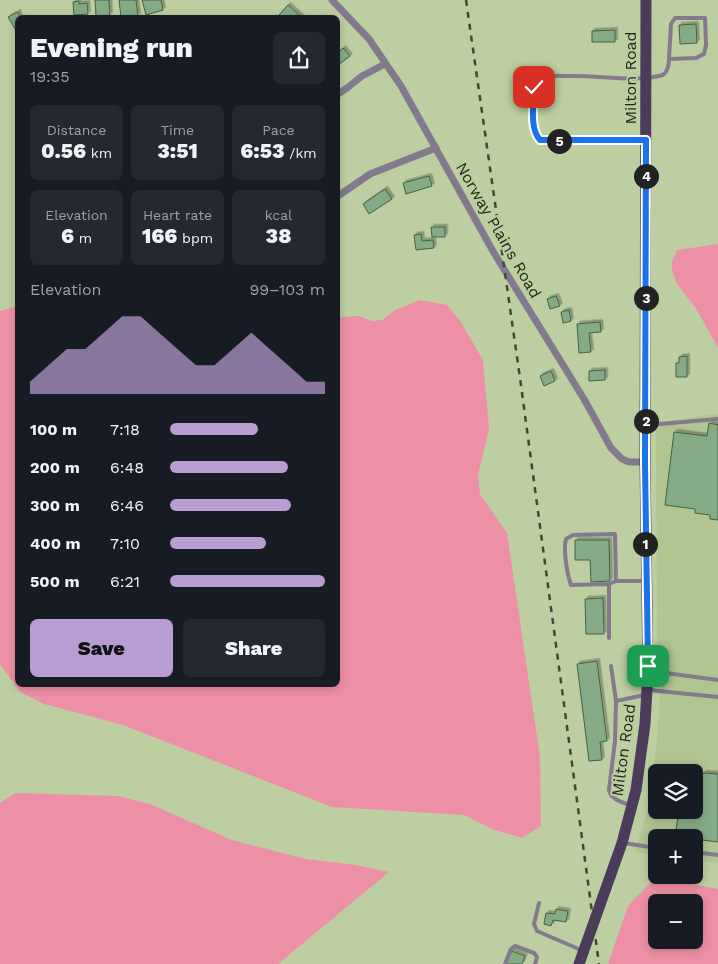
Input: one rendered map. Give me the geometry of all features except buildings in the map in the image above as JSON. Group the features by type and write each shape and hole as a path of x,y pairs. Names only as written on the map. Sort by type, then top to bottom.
{"main road":[{"name":"Milton Road","path":"579,964 622,843 632,806 644,740 648,671 645,462 646,0"}],"street":[{"name":"Norway Plains Road","path":"332,0 368,39 401,86 490,245 611,448 618,456 629,462 645,462"},
{"path":"340,93 362,76 385,64"},
{"path":"340,195 370,174 436,148"}],"lane":[{"path":"646,140 540,140 536,136 534,128 534,87 544,78 591,75 646,78 663,76 668,69 672,20 675,18 705,18 706,45 704,54 696,58 669,59"},
{"path":"646,425 718,419"},
{"path":"616,581 615,534 573,535 566,539 568,576 571,585 609,584 616,581 646,581"},
{"path":"609,584 609,638"},
{"path":"611,666 616,701 615,741 609,790 614,799 632,806"},
{"path":"648,671 718,680"},
{"path":"616,701 647,692 718,697"},
{"path":"622,843 648,847"},
{"path":"703,853 718,855"},
{"path":"539,903 534,924 537,932 584,951"},
{"path":"504,964 511,948 516,946 534,953 537,957 535,964"}],"shaded area":[{"path":"718,244 718,348 697,310 677,284 672,270 672,261 677,250"},
{"path":"420,300 447,305 459,319 483,360 489,429 478,475 480,494 507,533 540,757 541,826 522,838 492,829 464,815 332,807 123,725 44,704 20,692 16,687 340,687 340,317 359,316 372,321 382,320 395,310"},
{"path":"15,307 15,685 0,664 0,311"},
{"path":"711,414 718,415 718,863 703,861 703,829 648,829 648,854 635,852 648,807 648,819 703,819 703,764 654,764 662,664 657,650 656,419 663,422"},
{"path":"15,793 118,796 150,804 232,840 306,859 356,865 389,872 278,964 0,964 0,803"},
{"path":"649,884 692,884 718,889 718,964 608,964 628,906"}],"railway":[{"path":"466,0 520,378 599,964"}],"route":[{"path":"534,87 534,128 536,136 540,140 646,140 645,462 648,666"}]}
